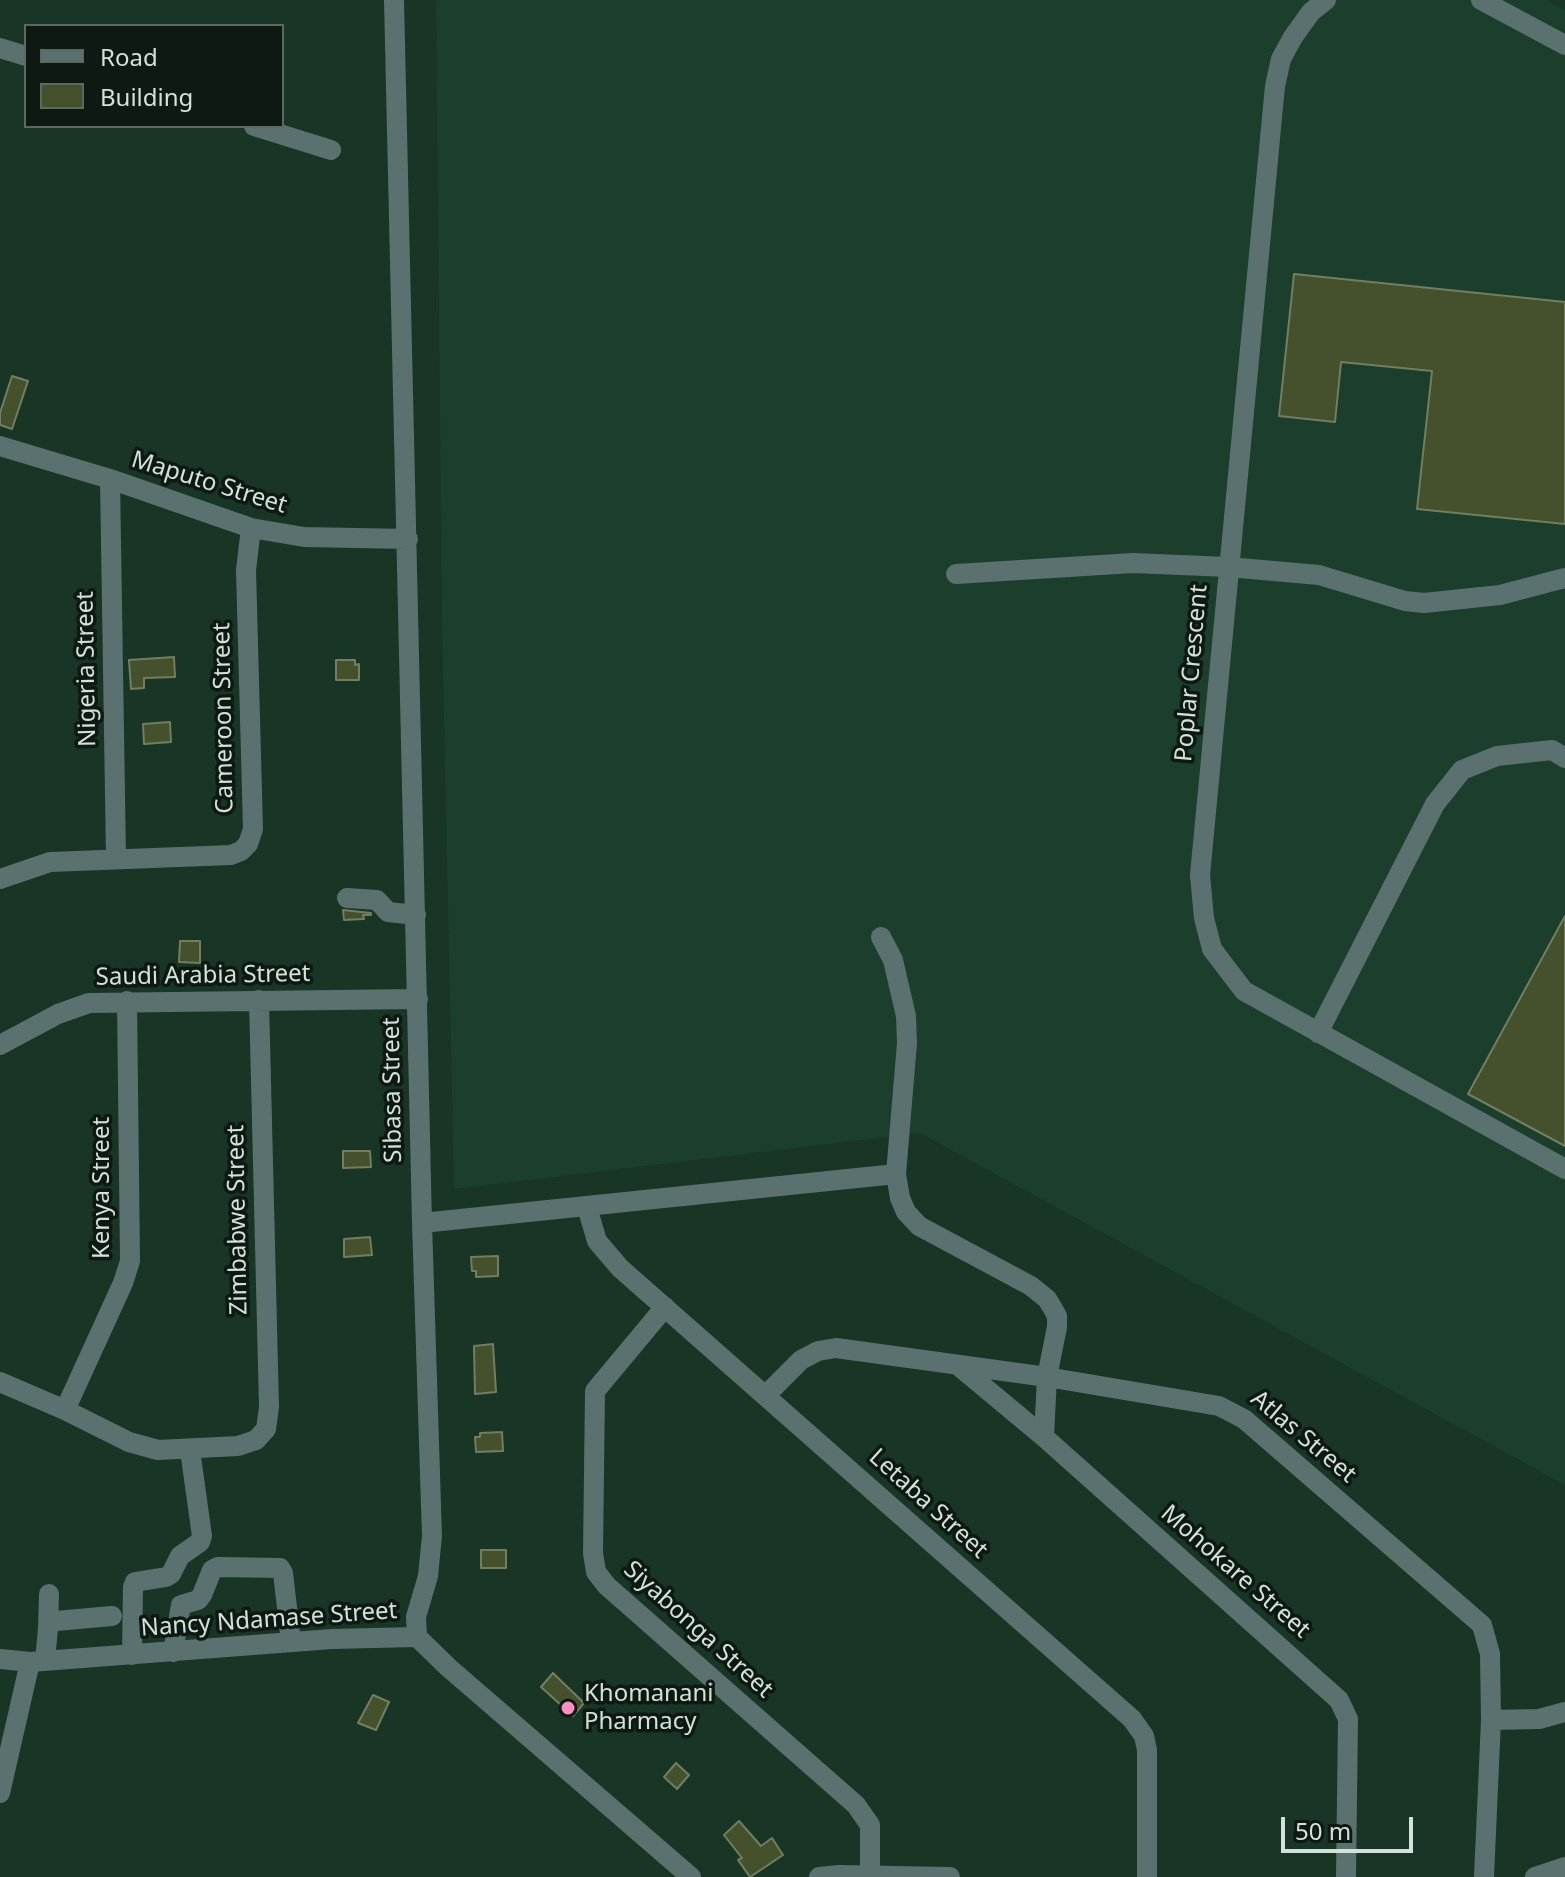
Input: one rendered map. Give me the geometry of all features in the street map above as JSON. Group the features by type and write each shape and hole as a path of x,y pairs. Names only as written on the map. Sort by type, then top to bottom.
{"street":[{"name":"Sibasa Street","path":"394,0 432,1548 428,1576 416,1617 417,1637"},
{"name":"Poplar Crescent","path":"1326,0 1311,12 1293,37 1281,59 1275,86 1200,875 1204,918 1212,949 1244,991 1565,1169"},
{"path":"1481,0 1565,45"},
{"path":"0,48 24,55"},
{"path":"260,128 331,150"},
{"name":"Maputo Street","path":"0,447 110,479 251,528 304,537 408,539"},
{"name":"Nigeria Street","path":"110,479 116,858"},
{"name":"Cameroon Street","path":"0,879 50,862 231,855 241,851 252,836 246,570 251,528"},
{"path":"956,574 1133,563 1228,567 1319,575 1405,601 1424,603 1500,595 1565,578"},
{"path":"1318,1033 1435,804 1462,770 1497,756 1552,750 1565,758"},
{"path":"347,898 377,900 388,912 416,915"},
{"path":"881,937 893,960 906,1016 907,1043 896,1174 903,1205 919,1226 1031,1286 1047,1299 1057,1316 1057,1327 1047,1377 1044,1437"},
{"name":"Saudi Arabia Street","path":"0,1045 74,1007 89,1003 418,999"},
{"name":"Zimbabwe Street","path":"190,1450 238,1446 261,1436 266,1429 269,1407 259,1000"},
{"name":"Kenya Street","path":"65,1410 130,1261 127,1001"},
{"path":"422,1223 896,1174"},
{"name":"Letaba Street","path":"587,1207 597,1241 608,1257 1132,1719 1144,1736 1147,1750 1147,1877"},
{"name":"Siyabonga Street","path":"665,1307 595,1391 593,1553 596,1572 607,1586 856,1805 870,1825 870,1876"},
{"name":"Atlas Street","path":"766,1395 801,1360 828,1348 1047,1377 1219,1406 1244,1419 1482,1625 1490,1654 1491,1720 1484,1877"},
{"name":"Mohokare Street","path":"959,1366 1044,1437 1339,1700 1348,1719 1346,1877"},
{"path":"0,1382 142,1446 158,1450 190,1450 202,1536 200,1542 184,1551 171,1574 135,1582 132,1655"},
{"path":"173,1652 181,1605 198,1600 212,1570 218,1567 280,1568 291,1642"},
{"path":"0,1793 48,1628 49,1594"},
{"path":"48,1628 56,1621 112,1616"},
{"name":"Nancy Ndamase Street","path":"0,1659 37,1662 291,1642 417,1637 691,1877"},
{"path":"1491,1720 1539,1719 1565,1712"},
{"path":"1535,1877 1565,1867"},
{"path":"819,1877 950,1877"}],"shaded area":[{"path":"436,0 1547,0 1565,10 1565,1485 920,1133 454,1189 442,623"}],"building":[{"path":"1294,274 1565,302 1565,524 1417,509 1432,371 1341,362 1335,422 1279,416"},
{"path":"12,376 28,381 12,429 0,425 0,413"},
{"path":"174,657 175,677 144,678 144,688 131,689 129,660"},
{"path":"336,660 355,660 355,665 359,664 359,680 336,680"},
{"path":"170,722 171,742 144,744 143,724"},
{"path":"343,910 371,915 363,915 364,919 344,920"},
{"path":"1565,916 1565,1146 1468,1094"},
{"path":"180,941 200,941 200,963 179,962"},
{"path":"343,1151 370,1151 371,1167 343,1168"},
{"path":"370,1237 372,1255 344,1257 344,1239"},
{"path":"498,1256 498,1276 476,1277 476,1271 472,1271 471,1257"},
{"path":"493,1344 496,1392 475,1394 474,1346"},
{"path":"502,1432 503,1451 476,1452 475,1437 480,1437 480,1433"},
{"path":"481,1550 506,1550 506,1568 481,1568"},
{"path":"553,1673 584,1703 573,1716 541,1687"},
{"path":"373,1695 389,1702 376,1730 358,1723"},
{"path":"676,1763 689,1775 677,1789 664,1777"},
{"path":"739,1821 761,1846 772,1838 783,1855 750,1877 738,1860 742,1858 724,1835"}],"place":[{"name":"Khomanani Pharmacy","path":"568,1708"}]}
